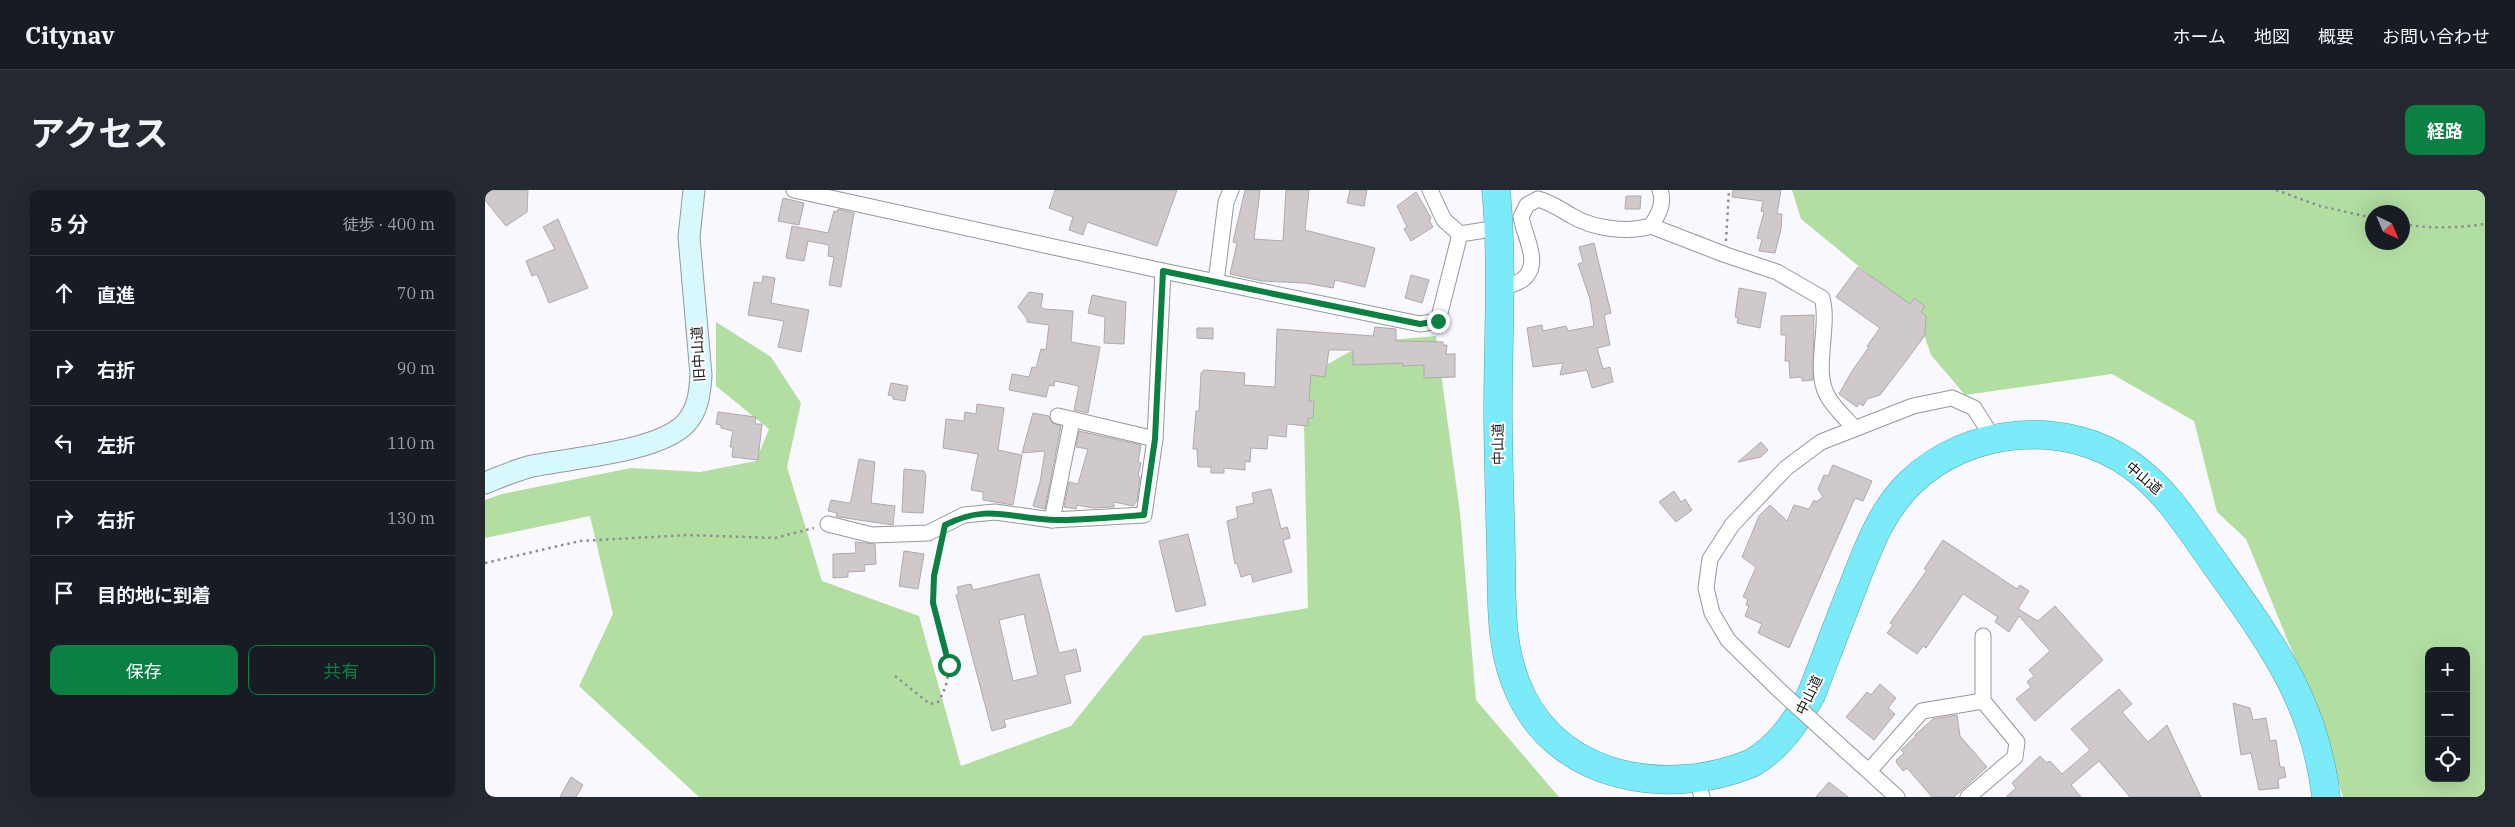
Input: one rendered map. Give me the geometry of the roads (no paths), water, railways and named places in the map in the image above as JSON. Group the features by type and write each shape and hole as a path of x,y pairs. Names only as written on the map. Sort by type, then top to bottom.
{"highway":[{"name":"中山道","path":"1496,190 1500,289 1497,407 1501,612 1507,656 1519,689 1543,729 1583,764 1626,782 1648,787 1700,791 1751,763 1771,748 1799,717 1811,695 1871,542 1895,500 1931,466 1950,454 1993,438 2017,435 2043,435 2091,445 2130,464 2159,490 2191,530 2264,633 2287,670 2303,703 2316,740 2326,797"}],"street":[{"name":"旧中山道","path":"485,484 529,467 655,442 685,424 693,412 699,397 701,375 689,237 694,190"},
{"path":"794,190 1163,271 1420,324 1438,321 1460,234"},
{"path":"1216,282 1226,202 1231,190"},
{"path":"1430,190 1444,220 1460,234"},
{"path":"1651,226 1660,211 1662,196 1660,190"},
{"path":"1500,289 1522,280 1530,270 1532,254 1521,217 1527,205 1538,199 1554,204 1573,217 1593,225 1636,230 1651,226 1726,255 1777,272 1822,298 1825,308 1821,367 1826,394 1854,428"},
{"path":"1460,234 1498,228"},
{"path":"828,524 872,535 928,533 964,515 995,512 1053,520 1144,515 1155,439 1163,271"},
{"path":"1897,797 1779,690 1728,640 1712,613 1706,588 1710,559 1732,525 1786,468 1821,442 1913,406 1952,398 1974,408 1993,438"},
{"path":"1053,520 1065,418 1155,439"},
{"path":"1969,797 2015,757 2017,742 1983,701 1983,636"},
{"path":"1869,772 1922,711 1983,701"}]}
